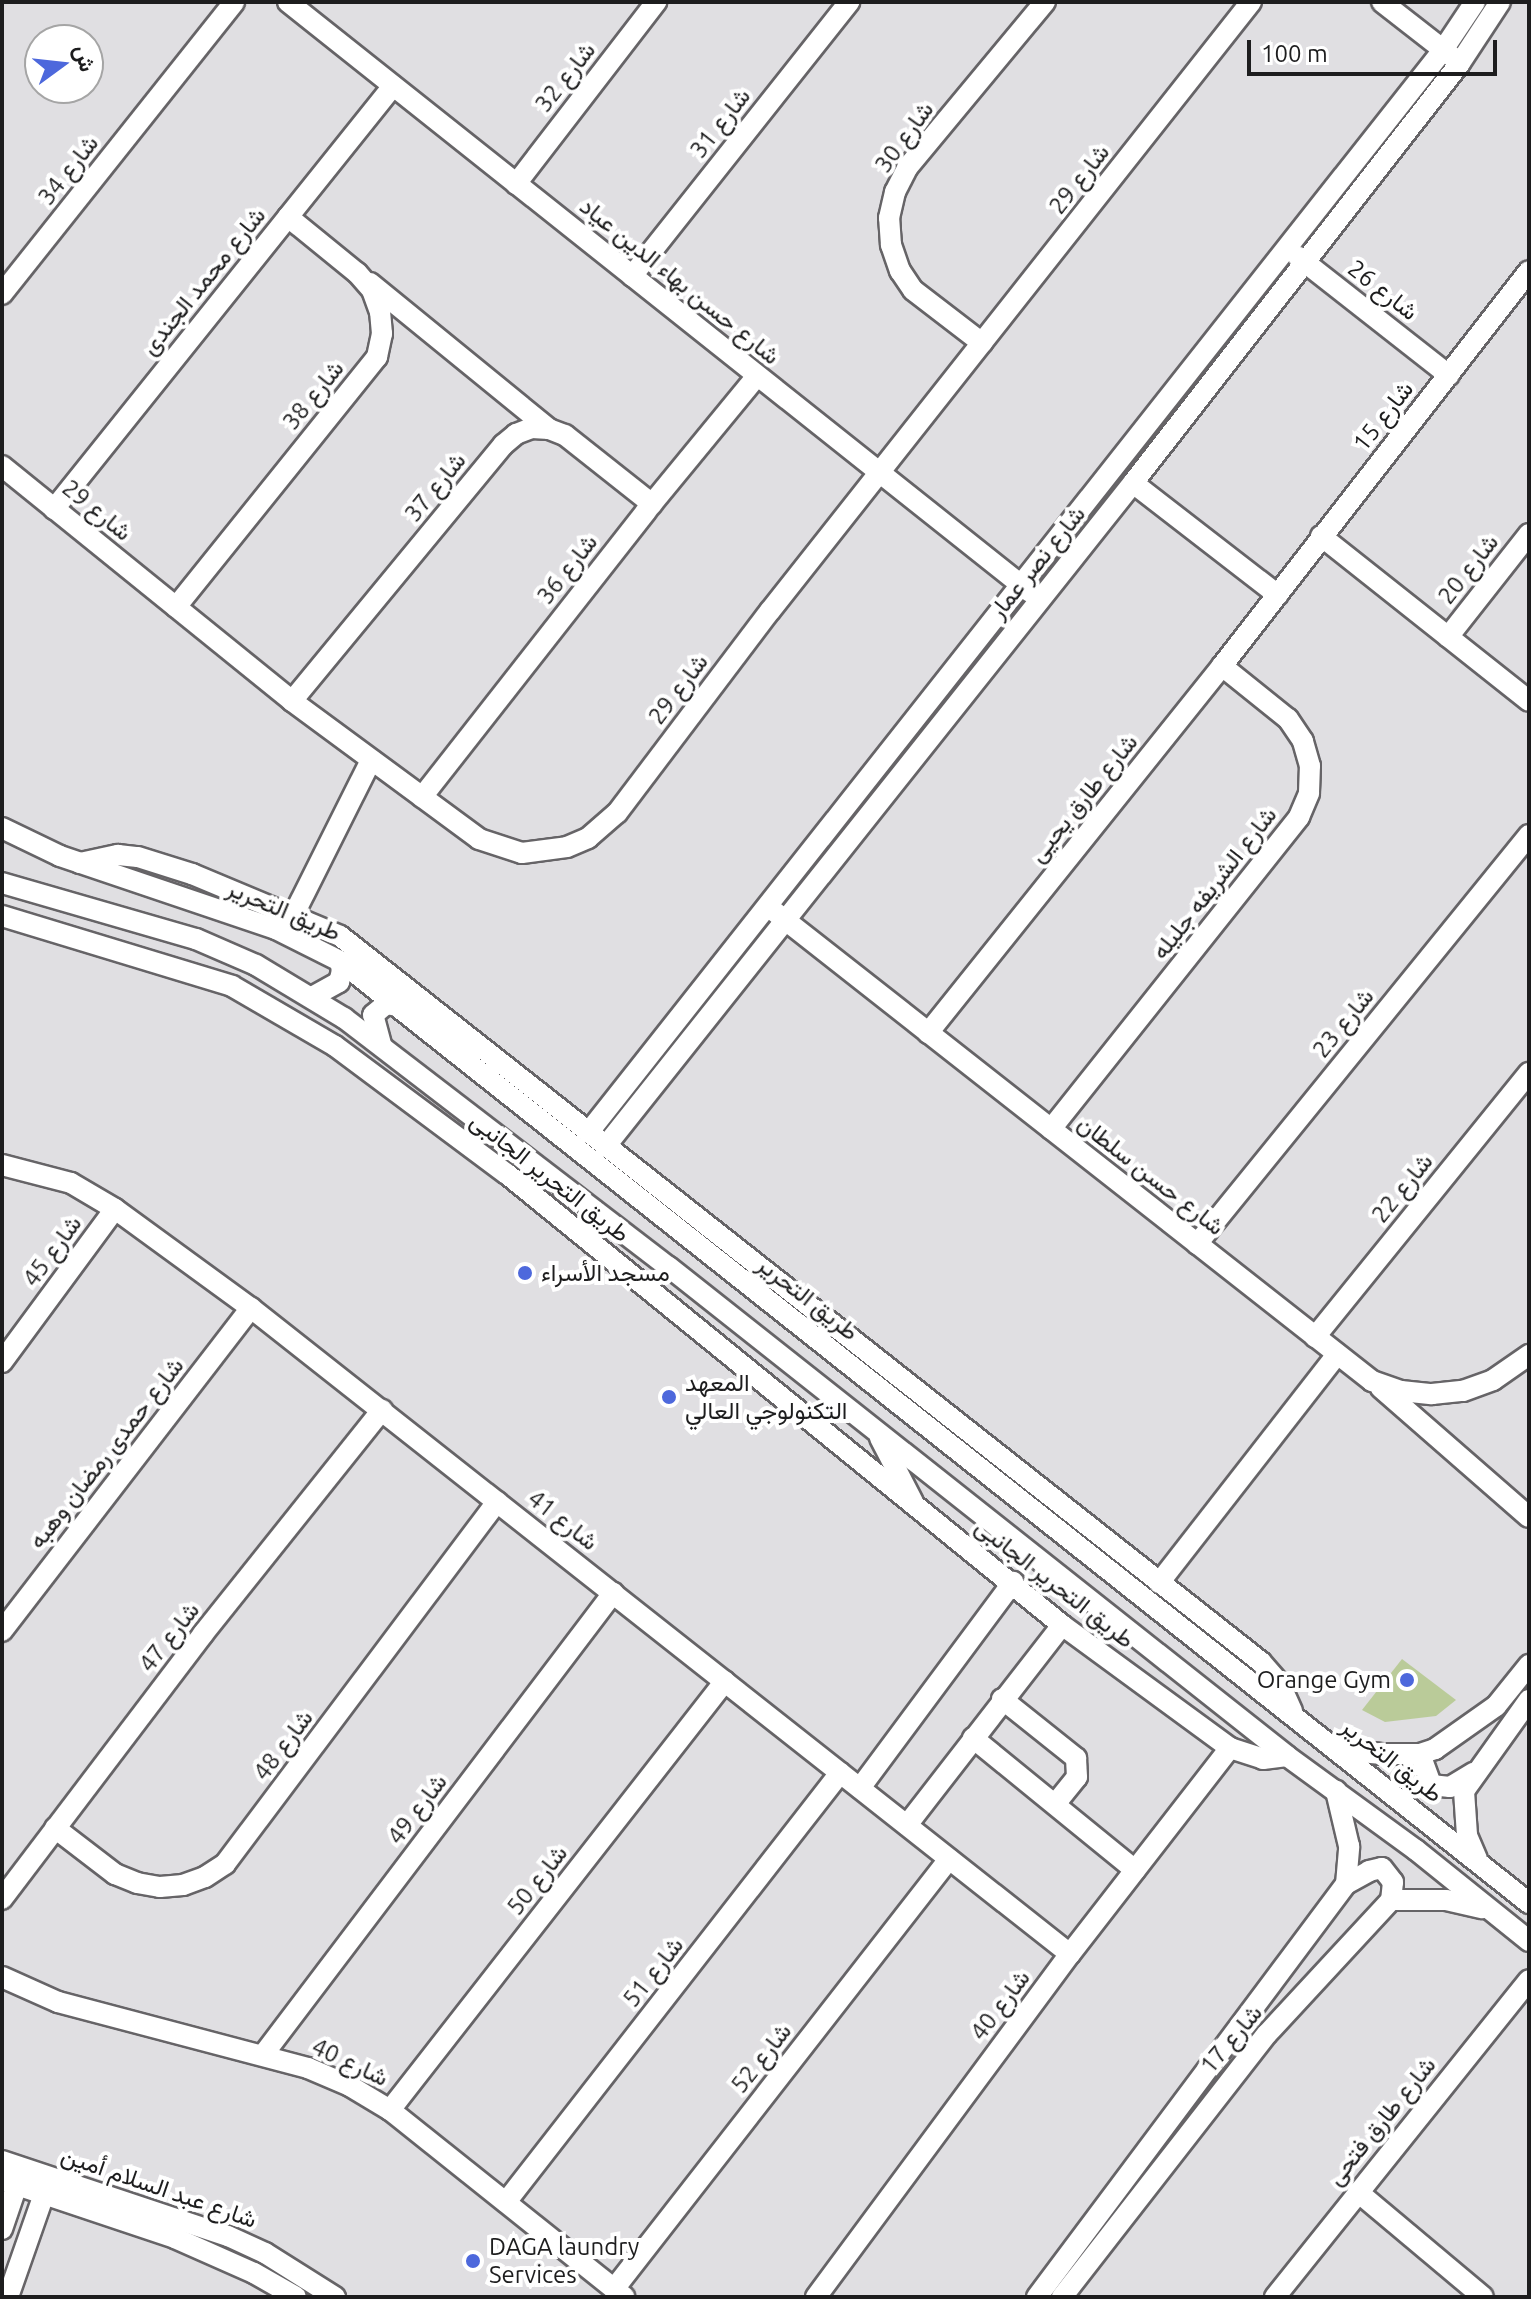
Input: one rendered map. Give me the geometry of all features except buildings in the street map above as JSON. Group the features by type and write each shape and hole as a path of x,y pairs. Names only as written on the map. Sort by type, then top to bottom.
{"street":[{"name":"شارع 34","path":"2,294 234,2"},
{"name":"شارع حسن بهاء الدين عياد","path":"288,2 1040,601"},
{"name":"شارع 32","path":"516,184 656,2"},
{"name":"شارع 31","path":"632,276 849,2"},
{"name":"شارع 30","path":"982,343 913,290 900,271 891,245 889,218 895,192 907,168 1045,2"},
{"name":"شارع 29","path":"2,466 292,701 479,839 522,853 567,847 604,827 1251,2"},
{"path":"1382,2 1460,63"},
{"name":"شارع نصر عمار","path":"588,1133 1284,246 1443,50 1475,2"},
{"name":"شارع نصر عمار","path":"605,1147 1133,483 1460,63 1500,2"},
{"name":"شارع محمد الجندى","path":"54,509 393,86"},
{"name":"شارع 38","path":"176,607 377,357 382,334 380,312 372,290 357,273 288,217"},
{"name":"شارع 26","path":"1284,246 1449,375"},
{"name":"شارع 15","path":"1278,595 1529,271"},
{"path":"357,273 549,429 565,435 652,504"},
{"name":"شارع 36","path":"422,797 652,504 757,376"},
{"name":"شارع 37","path":"292,701 503,445 516,434 532,428 549,429"},
{"path":"1133,483 1278,595"},
{"name":"شارع 20","path":"1448,637 1529,534"},
{"path":"1321,536 1529,701"},
{"name":"شارع طارق يحيى","path":"928,1033 1278,595"},
{"name":"شارع الشريفه جليله","path":"1051,1129 1299,817 1309,793 1310,766 1303,741 1288,719 1222,666"},
{"path":"294,914 371,760"},
{"name":"طريق التحرير","path":"2,828 80,863 276,929 340,961 397,1006 498,1073 698,1244 1097,1560 1153,1591 1271,1672 1293,1715 1529,1903"},
{"name":"شارع 23","path":"1197,1244 1529,835"},
{"path":"80,863 118,855 138,857 294,914 340,936 498,1073 588,1133 681,1205 977,1442 1153,1591"},
{"path":"2,883 196,939 256,965 312,997 381,1045 669,1267 1287,1756 1416,1850 1529,1941"},
{"name":"شارع حسن سلطان","path":"766,906 1372,1381 1401,1391 1432,1394 1463,1391 1493,1380 1529,1355"},
{"name":"طريق التحرير الجانبى","path":"2,916 232,986 335,1046 623,1266 1062,1625 1230,1748 1263,1759 1287,1756"},
{"path":"151,959 196,939"},
{"path":"312,997 339,982 342,971 340,961"},
{"path":"397,1006 386,1004 373,1015 381,1045 421,1111"},
{"name":"شارع 22","path":"1315,1337 1529,1073"},
{"name":"شارع 41","path":"2,1165 71,1183 115,1209 251,1308 1070,1954"},
{"path":"681,1205 698,1244"},
{"name":"شارع 45","path":"2,1362 9,1338 115,1209"},
{"path":"623,1266 669,1267"},
{"name":"شارع حمدى رمضان وهبه","path":"2,1631 251,1308"},
{"path":"1133,1632 1131,1613 1153,1591 1337,1354"},
{"path":"1372,1381 1529,1517"},
{"name":"شارع 47","path":"2,1899 203,1634 382,1410"},
{"path":"877,1430 915,1507"},
{"path":"938,1434 977,1442"},
{"name":"شارع 48","path":"55,1828 115,1874 137,1883 160,1887 183,1885 205,1877 225,1864 497,1502"},
{"path":"1084,1593 1094,1582 1097,1560"},
{"path":"860,1788 1013,1582"},
{"name":"شارع 49","path":"263,2055 613,1593"},
{"path":"907,1825 1062,1625"},
{"path":"1324,1739 1360,1752 1420,1754 1449,1742 1496,1706 1529,1665"},
{"name":"شارع 50","path":"390,2110 725,1681"},
{"path":"1002,1699 1076,1758 1077,1777 1055,1804"},
{"path":"1479,1862 1467,1835 1464,1791 1529,1700"},
{"path":"973,1738 1135,1870"},
{"name":"شارع 40","path":"816,2297 1070,1954 1230,1748"},
{"path":"1420,1754 1426,1778 1439,1788 1459,1783 1476,1771"},
{"name":"شارع 51","path":"506,2202 840,1773"},
{"path":"1336,1791 1349,1846 1346,1884"},
{"name":"شارع 52","path":"619,2293 949,1859"},
{"path":"1346,1884 1369,1871 1382,1868 1393,1882 1391,1900 1446,1900 1486,1909"},
{"name":"شارع 17","path":"1037,2297 1346,1884"},
{"name":"شارع 17","path":"1062,2297 1267,2034 1391,1900"},
{"name":"شارع 40","path":"2,1977 58,2002 308,2068 390,2110 619,2293"},
{"name":"شارع طارق فتحى","path":"1275,2297 1529,1980"},
{"name":"شارع عبد السلام أمين","path":"2,2161 228,2236 265,2253 335,2297"},
{"path":"2,2229 9,2183"},
{"name":"شارع عبد السلام أمين","path":"9,2183 215,2254 296,2297"},
{"path":"1358,2192 1483,2297"},
{"path":"8,2297 44,2194"}],"green space":[{"name":"Orange Gym","path":"1402,1659 1456,1700 1436,1716 1385,1722 1362,1710"}],"place":[{"name":"مسجد الأسراء","path":"525,1273"},
{"name":"المعهد التكنولوجي العالي","path":"669,1397"},
{"name":"Orange Gym","path":"1407,1680"},
{"name":"DAGA laundry Services","path":"473,2261"}]}
